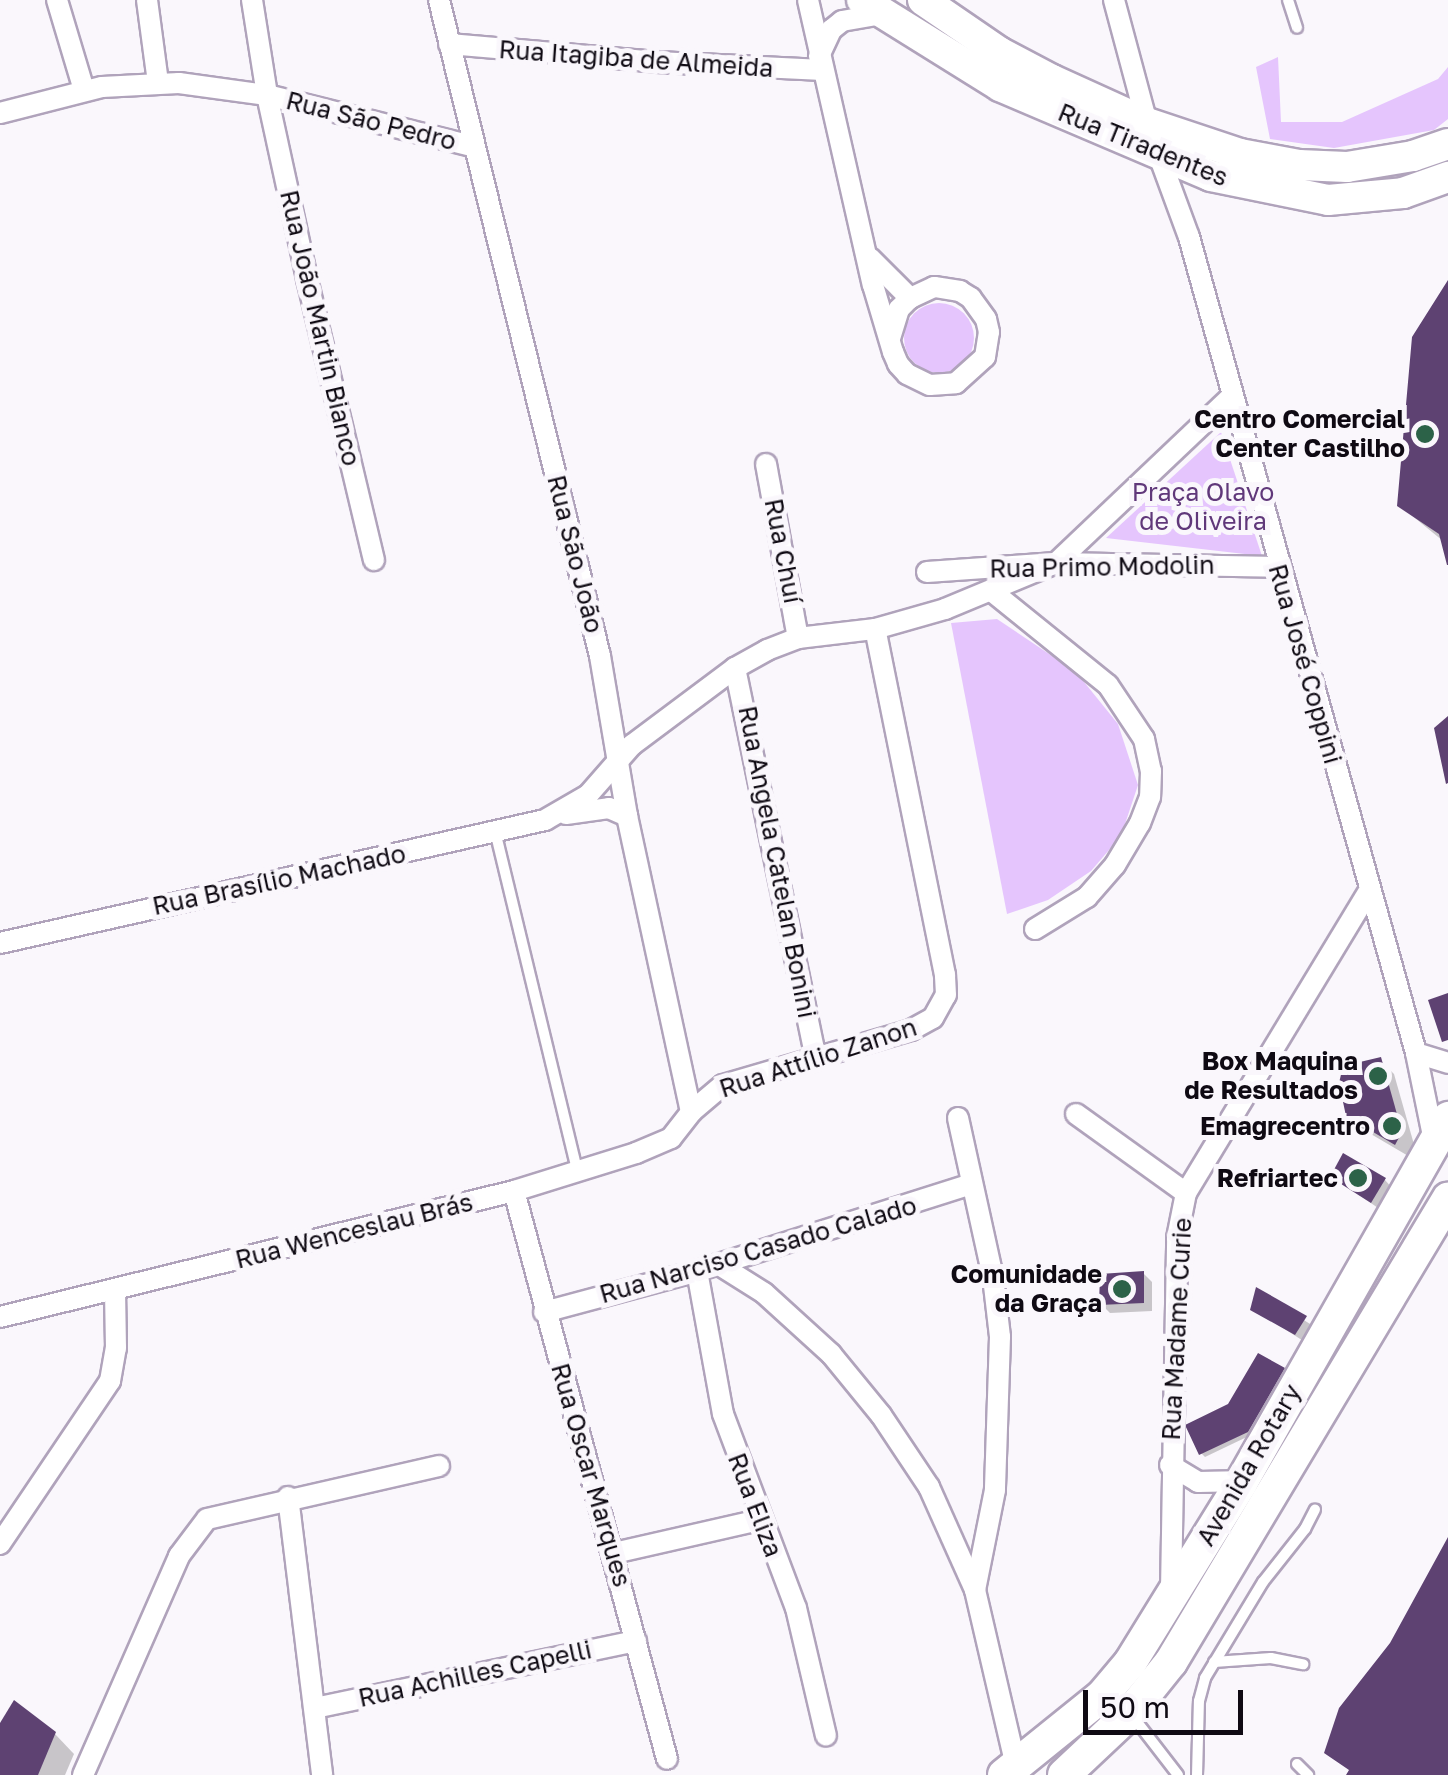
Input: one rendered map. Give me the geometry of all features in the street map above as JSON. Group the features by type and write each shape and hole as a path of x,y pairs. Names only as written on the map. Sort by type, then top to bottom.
{"main road":[{"name":"Rua Tiradentes","path":"923,0 999,52 1148,123 1240,154 1298,165 1361,165 1413,156 1448,144"},
{"name":"Rua Tiradentes","path":"872,7 1000,86 1211,176 1328,200 1403,193 1448,177"},
{"name":"Avenida Rotary","path":"1010,1770 1102,1696 1130,1662 1240,1483 1441,1130"},
{"name":"Avenida Rotary","path":"1064,1775 1130,1713 1170,1662 1448,1199"}],"street":[{"path":"57,0 84,90"},
{"path":"146,0 158,82"},
{"name":"Rua São Pedro","path":"252,0 267,95"},
{"name":"Rua São João","path":"439,0 600,656 627,816 690,1112"},
{"path":"808,0 890,339 907,374 930,385 968,377 985,358 986,319 971,298 947,288 921,291 899,309 890,339"},
{"name":"Rua José Coppini","path":"1114,0 1148,123 1164,158 1369,890 1441,1130"},
{"path":"821,63 831,30 872,7"},
{"name":"Rua Itagiba de Almeida","path":"449,44 657,62 821,63"},
{"name":"Rua São Pedro","path":"0,113 84,90 158,82 267,95 475,147"},
{"name":"Rua João Martin Bianco","path":"267,95 374,560"},
{"path":"870,258 910,298"},
{"path":"1056,563 1231,397"},
{"name":"Rua Chuí","path":"766,464 798,638"},
{"name":"Rua Brasílio Machado","path":"556,815 588,795 632,745 735,668 798,638 875,629 994,592 1056,563"},
{"name":"Rua Primo Modolin","path":"926,572 1056,563 1278,568"},
{"path":"994,592 1108,684 1138,727 1151,771 1150,797 1140,823 1115,864 1087,897 1035,929"},
{"name":"Rua Attílio Zanon","path":"690,1112 723,1085 923,1026 943,1002 945,974 875,629"},
{"name":"Rua Angela Catelan Bonini","path":"735,668 816,1058"},
{"name":"Rua Brasílio Machado","path":"0,942 332,866 496,834 556,815 609,808 627,816"},
{"name":"Rua Madame Curie","path":"1171,1598 1176,1238 1186,1193 1369,890"},
{"path":"1416,1054 1448,1063"},
{"name":"Rua Wenceslau Brás","path":"0,1317 115,1292 514,1191 655,1147 671,1138 690,1112"},
{"name":"Rua Madame Curie","path":"1076,1114 1186,1193"},
{"path":"958,1118 993,1277 1000,1337 995,1490 975,1590"},
{"name":"Rua Narciso Casado Calado","path":"544,1312 697,1271 970,1184"},
{"name":"Rua Oscar Marques","path":"514,1191 667,1760"},
{"path":"718,1264 798,1321 880,1415 929,1487 975,1590 1010,1770"},
{"name":"Rua Eliza","path":"697,1271 722,1414 759,1520 796,1608 826,1736"},
{"path":"0,1544 110,1381 116,1348 115,1292"},
{"name":"Rua Madame Curie","path":"1170,1465 1198,1482 1240,1483 1287,1472"},
{"path":"83,1775 179,1556 195,1531 216,1514 439,1466"},
{"path":"288,1498 322,1775"},
{"path":"614,1553 759,1520"},
{"name":"Rua Achilles Capelli","path":"314,1708 636,1641"}],"lane":[{"path":"1288,0 1297,28"},
{"path":"496,834 577,1170"},
{"path":"1198,1775 1199,1702 1214,1662 1315,1510"},
{"path":"1214,1662 1272,1658 1303,1664"},
{"path":"1130,1713 1178,1775"},
{"path":"1297,1764 1308,1775"}],"green space":[{"path":"1278,57 1281,122 1342,122 1438,79 1448,67 1448,119 1434,130 1334,148 1270,139 1256,67"},
{"path":"939,303 963,314 974,338 963,362 939,373 915,362 904,338 915,314"},
{"name":"Praça Olavo de Oliveira","path":"1221,432 1262,556 1106,538"},
{"path":"997,619 1076,672 1118,724 1138,785 1121,836 1091,871 1048,900 1007,914 951,623"}],"building":[{"name":"Centro Comercial Center Castilho","path":"1448,280 1447,565 1439,534 1397,506 1412,337"},
{"path":"1448,716 1448,783 1446,784 1434,728"},
{"path":"1448,993 1448,1040 1442,1042 1428,1000"},
{"path":"1381,1057 1402,1132 1395,1145 1346,1116 1339,1083 1343,1066"},
{"name":"Refriartec","path":"1343,1153 1386,1178 1371,1203 1330,1177"},
{"name":"Comunidade da Graça","path":"1144,1271 1144,1303 1099,1305 1100,1274"},
{"path":"1256,1287 1307,1316 1295,1335 1250,1310"},
{"path":"1258,1353 1285,1368 1248,1432 1199,1455 1185,1425 1228,1404"},
{"path":"1448,1537 1448,1775 1346,1775 1349,1770 1324,1753 1339,1708 1390,1643"},
{"path":"14,1700 56,1732 38,1775 0,1775 0,1723"}],"place":[{"name":"Centro Comercial Center Castilho","path":"1425,434"},
{"name":"Box Maquina de Resultados","path":"1378,1076"},
{"name":"Emagrecentro","path":"1392,1126"},
{"name":"Refriartec","path":"1358,1178"},
{"name":"Comunidade da Graça","path":"1122,1289"}]}
